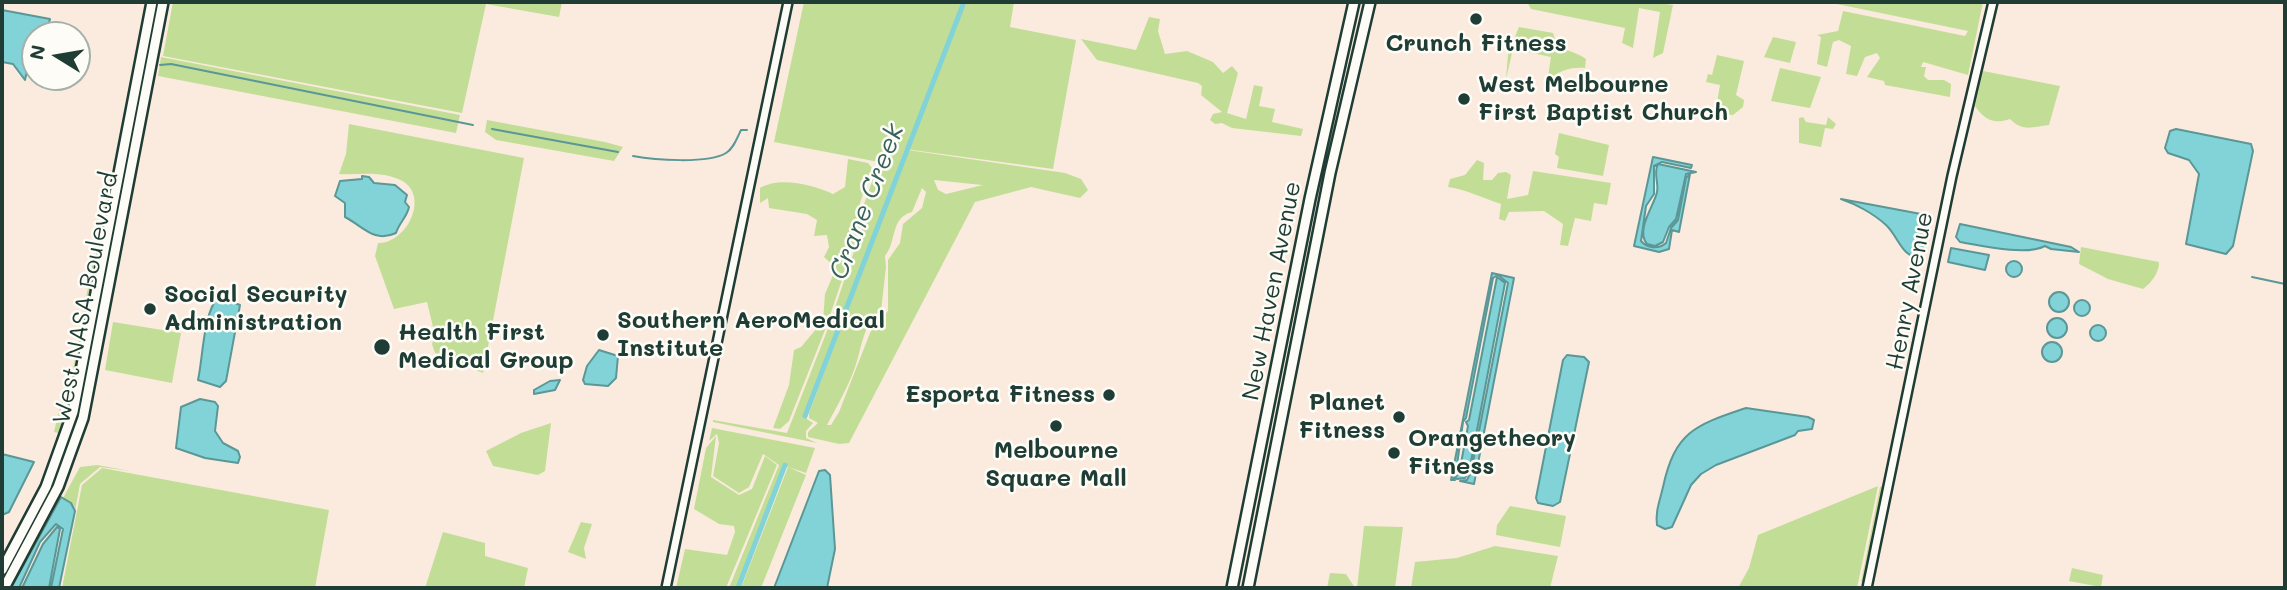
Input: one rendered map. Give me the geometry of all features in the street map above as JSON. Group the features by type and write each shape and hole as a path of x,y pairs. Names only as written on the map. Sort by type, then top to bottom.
{"main road":[{"path":"151,6 163,2"},
{"name":"West NASA Boulevard","path":"2,570 43,493 67,435 163,2"},
{"name":"New Haven Avenue","path":"1232,588 1322,144 1354,2"},
{"name":"New Haven Avenue","path":"1248,588 1330,173 1370,2"},
{"name":"West NASA Boulevard","path":"4,588 52,499 77,438 91,386 151,6"},
{"path":"1332,102 1334,117 1342,128"},
{"path":"1322,144 1329,157 1330,173"}],"street":[{"path":"666,588 788,2"},
{"name":"Henry Avenue","path":"1867,588 1952,176 1993,2"}],"green space":[{"path":"173,2 562,2 559,17 486,4 462,113 163,56"},
{"path":"804,2 1014,2 1010,27 1076,40 1053,169 905,149 807,412 807,419 813,423 806,431 806,438 817,443 713,422 787,433 827,331 864,222 863,207 879,162 774,142"},
{"path":"1527,2 1653,2 1673,5 1663,53 1653,58 1660,12 1639,8 1633,48 1622,43 1625,28 1531,9"},
{"path":"1983,2 1968,75 1923,62 1921,67 1926,67 1924,76 1928,80 1944,80 1951,84 1950,97 1885,85 1884,81 1867,77 1880,58 1877,53 1865,57 1857,76 1846,74 1851,46 1839,40 1833,42 1827,67 1817,64 1821,37 1817,35 1838,31 1843,11 1965,36 1968,31 1832,3"},
{"path":"1149,17 1160,19 1158,31 1165,54 1187,51 1213,62 1223,73 1232,66 1238,73 1227,113 1246,119 1254,85 1263,87 1259,106 1275,109 1272,122 1303,129 1301,136 1215,124 1210,120 1213,114 1222,112 1201,95 1202,86 1198,83 1097,60 1081,39 1136,50"},
{"path":"1519,27 1553,33 1558,44 1586,59 1585,68 1564,71 1547,83 1551,57 1513,49 1506,79 1508,54"},
{"path":"1773,37 1796,42 1790,63 1764,57"},
{"path":"1717,55 1744,61 1736,95 1744,100 1743,107 1733,115 1715,114 1720,85 1706,82 1708,74 1712,75"},
{"path":"161,57 460,115 456,133 158,76"},
{"path":"1780,68 1821,77 1810,108 1771,101"},
{"path":"1983,71 2060,86 2049,125 2024,127 2010,119 1994,121 1982,114 1975,106"},
{"path":"1803,117 1806,122 1826,125 1828,117 1836,124 1833,129 1825,128 1821,147 1799,143 1799,118"},
{"path":"487,120 623,147 614,161 496,140 485,132"},
{"path":"349,124 524,158 483,373 435,353 432,344 435,335 427,302 394,309 375,256 378,243 389,241 406,227 415,205 413,195 408,186 391,177 376,174 339,174 346,154"},
{"path":"1559,133 1609,145 1603,176 1557,168 1559,157 1555,154"},
{"path":"908,150 1065,173 1081,179 1088,190 1080,198 1031,187 975,202 849,443 839,444 808,437 808,432 818,423 809,418","holes":["934,180 982,185 983,185 946,194 938,190","922,188 926,192 922,208 903,224 900,243 888,260 888,311 872,328 839,412 831,425 827,425 851,377 866,330 881,311 885,256 897,225 900,219 912,212"]},
{"path":"848,159 868,163 872,168 860,203 862,221 825,330 789,421 780,429 773,428 789,385 794,350 801,347 823,321 825,294 836,268 824,257 829,247 827,235 814,236 817,220 807,214 769,208 768,198 760,203 760,188 768,184 787,182 807,185 833,194 845,187"},
{"path":"1477,160 1484,163 1483,180 1492,180 1498,173 1506,172 1511,175 1507,199 1528,195 1533,171 1611,183 1607,205 1594,203 1591,221 1575,218 1568,246 1560,245 1563,224 1544,211 1509,212 1505,221 1499,219 1501,204 1448,187 1450,179 1465,175"},
{"path":"107,203 63,434 54,432 61,402 70,386 103,205"},
{"path":"2081,247 2159,262 2158,270 2143,289 2108,279 2079,264"},
{"path":"113,322 181,333 172,383 105,370"},
{"path":"551,423 545,471 538,475 493,466 486,451 521,433"},
{"path":"712,428 815,448 806,473 785,466 739,588 729,588 779,465 763,454 749,487 739,493 713,476 719,443 717,434 709,441"},
{"path":"716,436 711,477 739,495 752,489 765,456 777,465 726,588 676,588 685,549 727,555 735,532 734,526 719,524 694,509 706,448"},
{"path":"97,465 131,471 100,467 80,484 75,511 74,506 63,498 80,467"},
{"path":"788,467 806,475 761,588 741,588"},
{"path":"102,468 329,510 315,588 62,588 82,485"},
{"path":"1886,485 1865,581 1861,582 1880,487"},
{"path":"1878,486 1857,588 1738,588 1749,568 1758,535"},
{"path":"1510,506 1566,516 1560,547 1496,535 1497,525"},
{"path":"581,522 592,524 584,548 586,559 568,552"},
{"path":"1364,526 1403,527 1395,588 1357,588"},
{"path":"443,532 485,543 485,556 528,568 524,588 425,588"},
{"path":"1495,546 1558,556 1550,588 1411,588 1415,562 1457,558"},
{"path":"2072,568 2103,575 2101,587 2069,581"},
{"path":"1330,573 1346,574 1355,588 1327,588"}],"water":[{"path":"2,10 50,19 21,21 21,75 13,64 2,62"},
{"path":"2176,129 2251,144 2253,151 2233,246 2226,254 2186,244 2199,174 2189,160 2168,153 2165,148 2170,131"},
{"path":"1653,157 1692,165 1691,168 1662,162 1654,166 1654,194 1646,206 1641,241 1649,247 1660,247 1666,243 1671,228 1678,220 1686,178 1690,174 1679,232 1672,230 1669,249 1659,252 1634,246"},
{"path":"1658,164 1696,172 1686,174 1676,219 1669,227 1663,242 1655,246 1647,244 1643,232 1656,197"},
{"path":"362,176 369,177 374,183 395,185 407,195 405,202 409,207 408,211 396,233 388,236 375,235 345,217 345,203 335,196 340,181 362,179"},
{"path":"1841,199 1921,214 1925,219 1922,258 1909,255 1886,225 1876,217"},
{"path":"1960,224 2071,247 2079,252 2045,246 2027,250 2004,249 1960,242 1956,237"},
{"path":"1951,248 1989,255 1985,270 1948,262"},
{"path":"2014,261 2022,269 2014,277 2006,269"},
{"path":"1492,273 1514,278 1474,484 1460,481 1467,480 1471,472 1508,283 1498,275 1493,278 1466,418 1463,422 1456,472 1452,476 1455,480 1451,480"},
{"path":"1497,277 1505,283 1469,472 1465,478 1457,479 1455,477 1459,474 1468,426 1466,422 1469,420"},
{"path":"2059,292 2066,295 2069,302 2066,309 2059,312 2052,309 2049,302 2052,295"},
{"path":"218,297 240,305 226,381 220,387 198,380 206,325"},
{"path":"2079,300 2085,300 2090,308 2088,314 2079,316 2074,311 2074,305"},
{"path":"2057,318 2064,321 2067,328 2064,335 2057,338 2050,335 2047,328 2050,321"},
{"path":"2095,325 2101,325 2106,333 2104,339 2095,341 2090,336 2090,330"},
{"path":"2052,342 2059,345 2062,352 2059,359 2052,362 2045,359 2042,352 2045,345"},
{"path":"599,350 618,356 616,378 608,386 585,384 583,380 587,366"},
{"path":"1567,355 1584,357 1589,362 1560,502 1553,506 1538,503 1536,498 1563,360"},
{"path":"560,380 555,390 534,394 534,390 550,381"},
{"path":"200,399 215,402 218,406 215,431 223,443 238,451 238,463 205,458 176,448 181,407"},
{"path":"1746,408 1808,417 1814,420 1812,429 1798,431 1795,435 1716,465 1701,474 1691,485 1672,527 1665,529 1657,525 1658,506 1668,468 1681,442 1701,426"},
{"path":"2,454 34,462 9,512 2,515"},
{"path":"825,470 830,475 835,549 827,588 774,588 819,471"},
{"path":"61,497 71,503 75,511 59,588 51,588 63,529 56,524 40,542 19,588 11,588"},
{"path":"57,527 60,529 49,588 22,588 43,544"}],"waterway":[{"name":"Crane Creek","path":"805,416 964,2"},
{"path":"160,65 171,64 473,125"},
{"path":"492,129 618,152"},
{"path":"633,156 654,159 707,159 726,153 741,130 747,130"},
{"path":"2252,277 2285,284"},
{"name":"Crane Creek","path":"738,588 785,465"}],"place":[{"name":"Crunch Fitness","path":"1476,19"},
{"name":"West Melbourne First Baptist Church","path":"1464,99"},
{"name":"Social Security Administration","path":"150,309"},
{"name":"Southern AeroMedical Institute","path":"603,335"},
{"name":"Health First Medical Group","path":"382,347"},
{"name":"Esporta Fitness","path":"1109,395"},
{"name":"Planet Fitness","path":"1399,417"},
{"name":"Melbourne Square Mall","path":"1056,426"},
{"name":"Orangetheory Fitness","path":"1394,453"}]}
